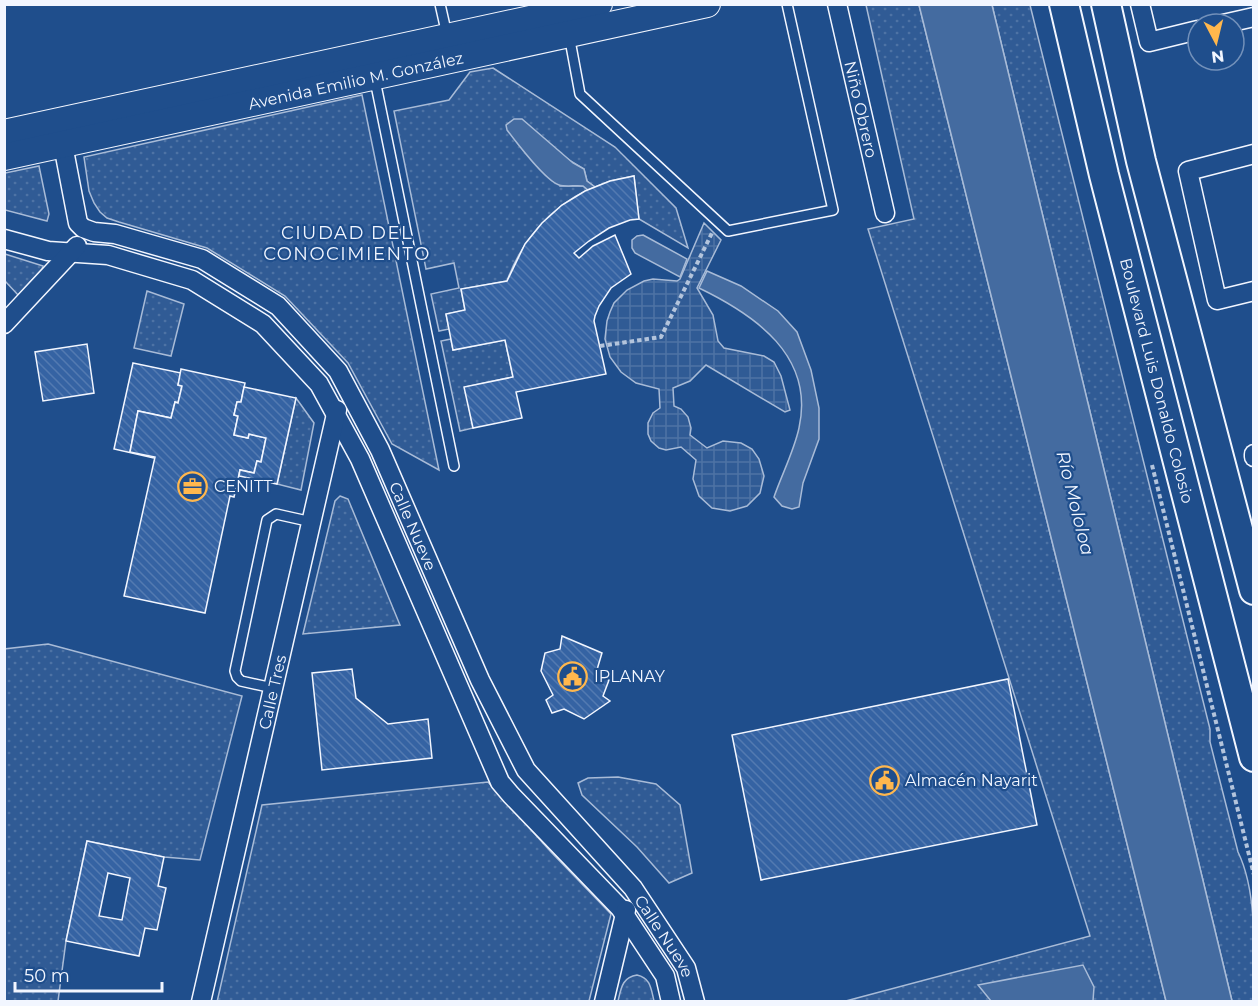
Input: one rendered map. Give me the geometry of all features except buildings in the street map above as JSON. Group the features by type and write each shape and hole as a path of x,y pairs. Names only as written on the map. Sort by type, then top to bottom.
{"main road":[{"name":"Avenida Emilio M. González","path":"369,66 447,38 518,18 567,23 599,4"},
{"name":"Avenida Emilio M. González","path":"4,133 150,114 567,23 707,4"},
{"name":"Boulevard Luis Donaldo Colosio","path":"1064,4 1107,186 1252,745"},
{"path":"1106,4 1141,161 1254,590"},
{"name":"Avenida Emilio M. González","path":"4,158 63,145 150,114"}],"street":[{"name":"Niño Obrero","path":"837,4 885,213"},
{"path":"1140,4 1149,42 1186,33"},
{"path":"7,316 91,231 78,223 63,145"},
{"path":"1254,154 1188,171 1217,300 1254,291"},
{"name":"Calle Nueve","path":"91,231 115,234 202,259 278,306 338,370 380,450 480,680 526,770 633,888 686,968 695,1002"},
{"name":"Calle Nueve","path":"4,239 48,251 108,255 192,280 263,324 320,384 360,459 500,782 620,908 665,976 671,1002"},
{"name":"Calle Tres","path":"201,1002 344,381"},
{"path":"604,1002 624,915 633,888"}],"lane":[{"path":"440,4 447,38"},
{"path":"567,23 580,94 728,231 833,210 787,4"},
{"path":"369,66 377,90 454,466"},
{"path":"273,688 241,681 235,670 267,520 276,514 312,522"}],"path":[{"path":"600,346 661,337 718,221"}],"shaded area":[{"path":"866,5 919,5 1166,1001 842,1002 1090,936 868,229 914,219"},
{"path":"992,5 1030,5 1210,729 1210,742 1249,886 1253,925 1253,1001 1232,1001"},
{"path":"493,68 615,147 676,208 688,248 639,219 634,176 595,187 587,181 584,169 564,157 560,186 583,186 588,190 561,206 538,227 520,253 507,281 461,289 465,310 446,314 449,329 439,331 431,294 459,288 454,263 426,269 394,111 449,100 470,72"},
{"path":"362,95 439,470 392,444 348,363 285,296 207,248 107,218 94,203 89,191 84,157"},
{"path":"39,166 49,214 47,221 5,210 5,173"},
{"path":"704,223 721,240 697,288 713,315 718,341 724,348 764,356 774,362 781,376 790,410 785,412 706,365 690,381 673,388 674,406 681,409 688,417 690,435 707,448 723,441 741,443 752,449 759,459 764,476 760,493 747,506 730,511 712,508 699,496 693,479 696,460 681,447 666,450 659,448 651,441 648,434 648,423 653,413 660,408 659,389 636,383 621,372 610,357 605,339 607,321 614,303 627,290 653,279 677,281 680,279"},
{"path":"5,254 43,266 18,295 5,281"},
{"path":"147,291 184,304 171,356 134,348"},
{"path":"451,339 453,350 505,340 513,377 465,387 473,428 460,431 441,341"},
{"path":"296,398 314,423 301,490 277,484"},
{"path":"340,496 348,499 400,625 303,634 335,501"},
{"path":"48,644 242,696 200,860 164,857 87,841 66,941 58,1001 5,1001 4,649"},
{"path":"618,777 656,784 680,805 692,873 669,883 637,847 582,795 578,783 588,778"},
{"path":"488,782 611,914 589,1001 217,1002 262,805"},
{"path":"637,975 648,981 654,1001 618,1001 625,981"}],"water":[{"name":"Río Mololoa","path":"919,5 992,5 1232,1001 1166,1001"},
{"path":"514,119 522,119 573,163 584,169 587,181 595,187 588,190 583,186 565,186 553,182 507,130 506,125"},
{"path":"643,235 687,259 680,277 635,253 632,240"},
{"path":"707,271 741,286 778,311 797,332 811,370 819,408 819,439 803,483 799,507 792,509 782,506 774,497 799,428 802,402 798,380 789,359 776,341 759,325 740,311 699,288"},
{"path":"1083,965 1094,987 1093,1001 991,1001 978,985"}],"place":[{"name":"CENITT","path":"193,486"},
{"name":"IPLANAY","path":"573,676"},
{"name":"Almacén Nayarit","path":"884,780"}],"district":[{"name":"CIUDAD DEL CONOCIMIENTO","path":"347,243"}]}
